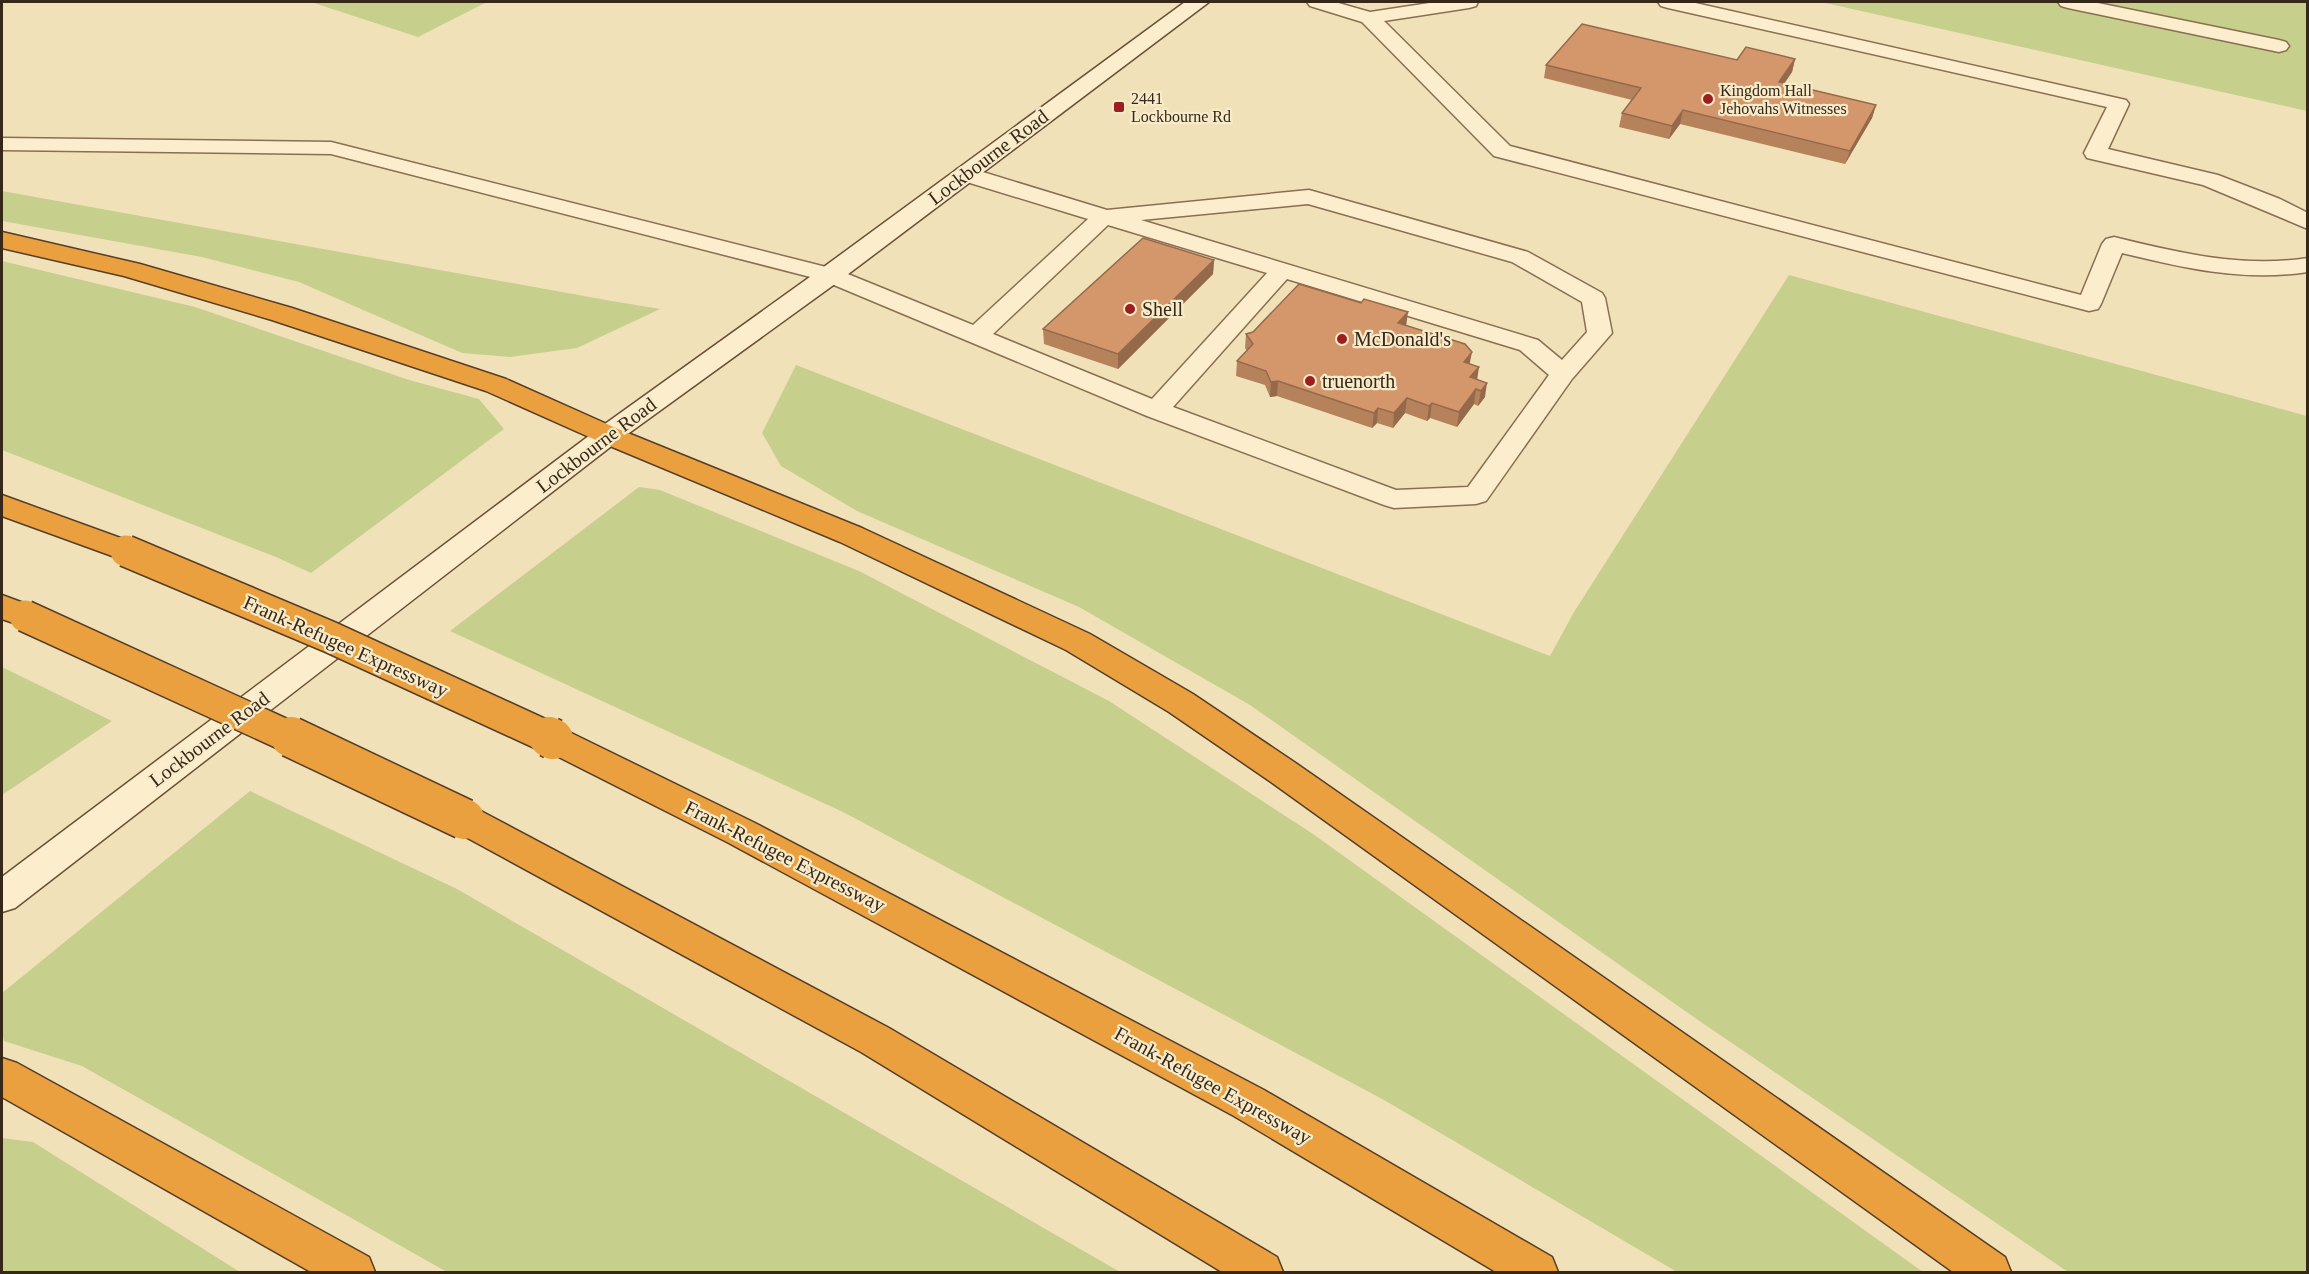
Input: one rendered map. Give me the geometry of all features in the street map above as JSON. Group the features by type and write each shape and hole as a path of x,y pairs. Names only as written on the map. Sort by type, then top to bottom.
{"highway":[{"path":"2,240 131,270 282,314 496,385 608,435 851,535 1078,642 1181,703 1284,773 1989,1272"},
{"name":"Frank-Refugee Expressway","path":"2,505 126,551 330,637 553,739 761,843 1249,1103 1536,1272"},
{"path":"13,611 236,711 464,819 875,1040 1261,1272"},
{"path":"2,1076 353,1272"}],"main road":[{"name":"Lockbourne Road","path":"2,897 608,435 830,275 1198,2"}],"lane":[{"path":"1317,2 1369,18 1469,2"},
{"path":"1668,2 2119,104 2095,153 2210,180 2272,204 2307,222"},
{"path":"2068,2 2279,46"},
{"path":"1369,18 1502,151 1535,160 2089,304 2114,244 2209,267 2289,269 2307,265"},
{"path":"2,144 331,148 830,275 976,336 1156,410 1394,500 1476,495 1563,374 1600,333 1593,298 1520,257 1309,197 1103,217 976,336"},
{"path":"965,174 1529,345 1563,374"},
{"path":"1156,410 1282,271"}],"green space":[{"path":"311,2 487,2 418,37"},
{"path":"1821,2 2307,2 2307,111"},
{"path":"2,191 660,309 577,348 510,357 462,353 299,282 202,257 2,221"},
{"path":"2,261 195,307 409,380 479,399 504,429 311,573 276,557 2,450"},
{"path":"1789,275 2307,416 2307,1272 2068,1272 1698,1020 1250,705 1079,607 857,511 781,466 762,433 796,365 1550,656 1574,612"},
{"path":"639,487 660,490 859,571 1109,701 1313,834 1923,1272 1677,1272 1384,1100 843,812 450,631"},
{"path":"2,667 112,721 2,795"},
{"path":"250,791 457,889 1120,1272 447,1272 82,1066 4,1041 2,993"},
{"path":"2,1138 33,1142 240,1272 2,1272"}],"building":[{"name":"Kingdom Hall Jehovahs Witnesses","path":"1582,24 1737,60 1746,47 1795,59 1779,82 1876,105 1850,151 1683,110 1672,126 1622,113 1641,88 1546,65"},
{"name":"Shell","path":"1143,238 1214,260 1118,354 1043,329"},
{"path":"1299,284 1361,303 1364,299 1408,312 1398,323 1465,344 1472,352 1464,362 1479,367 1470,377 1487,383 1481,391 1476,389 1459,412 1432,403 1429,406 1407,398 1394,413 1378,408 1374,413 1278,381 1271,382 1266,371 1237,361 1253,344 1246,334 1253,332"}],"place":[{"name":"Kingdom Hall Jehovahs Witnesses","path":"1708,99"},
{"name":"2441 Lockbourne Rd","path":"1119,107"},
{"name":"Shell","path":"1130,309"},
{"name":"McDonald's","path":"1342,339"},
{"name":"truenorth","path":"1310,381"}]}
